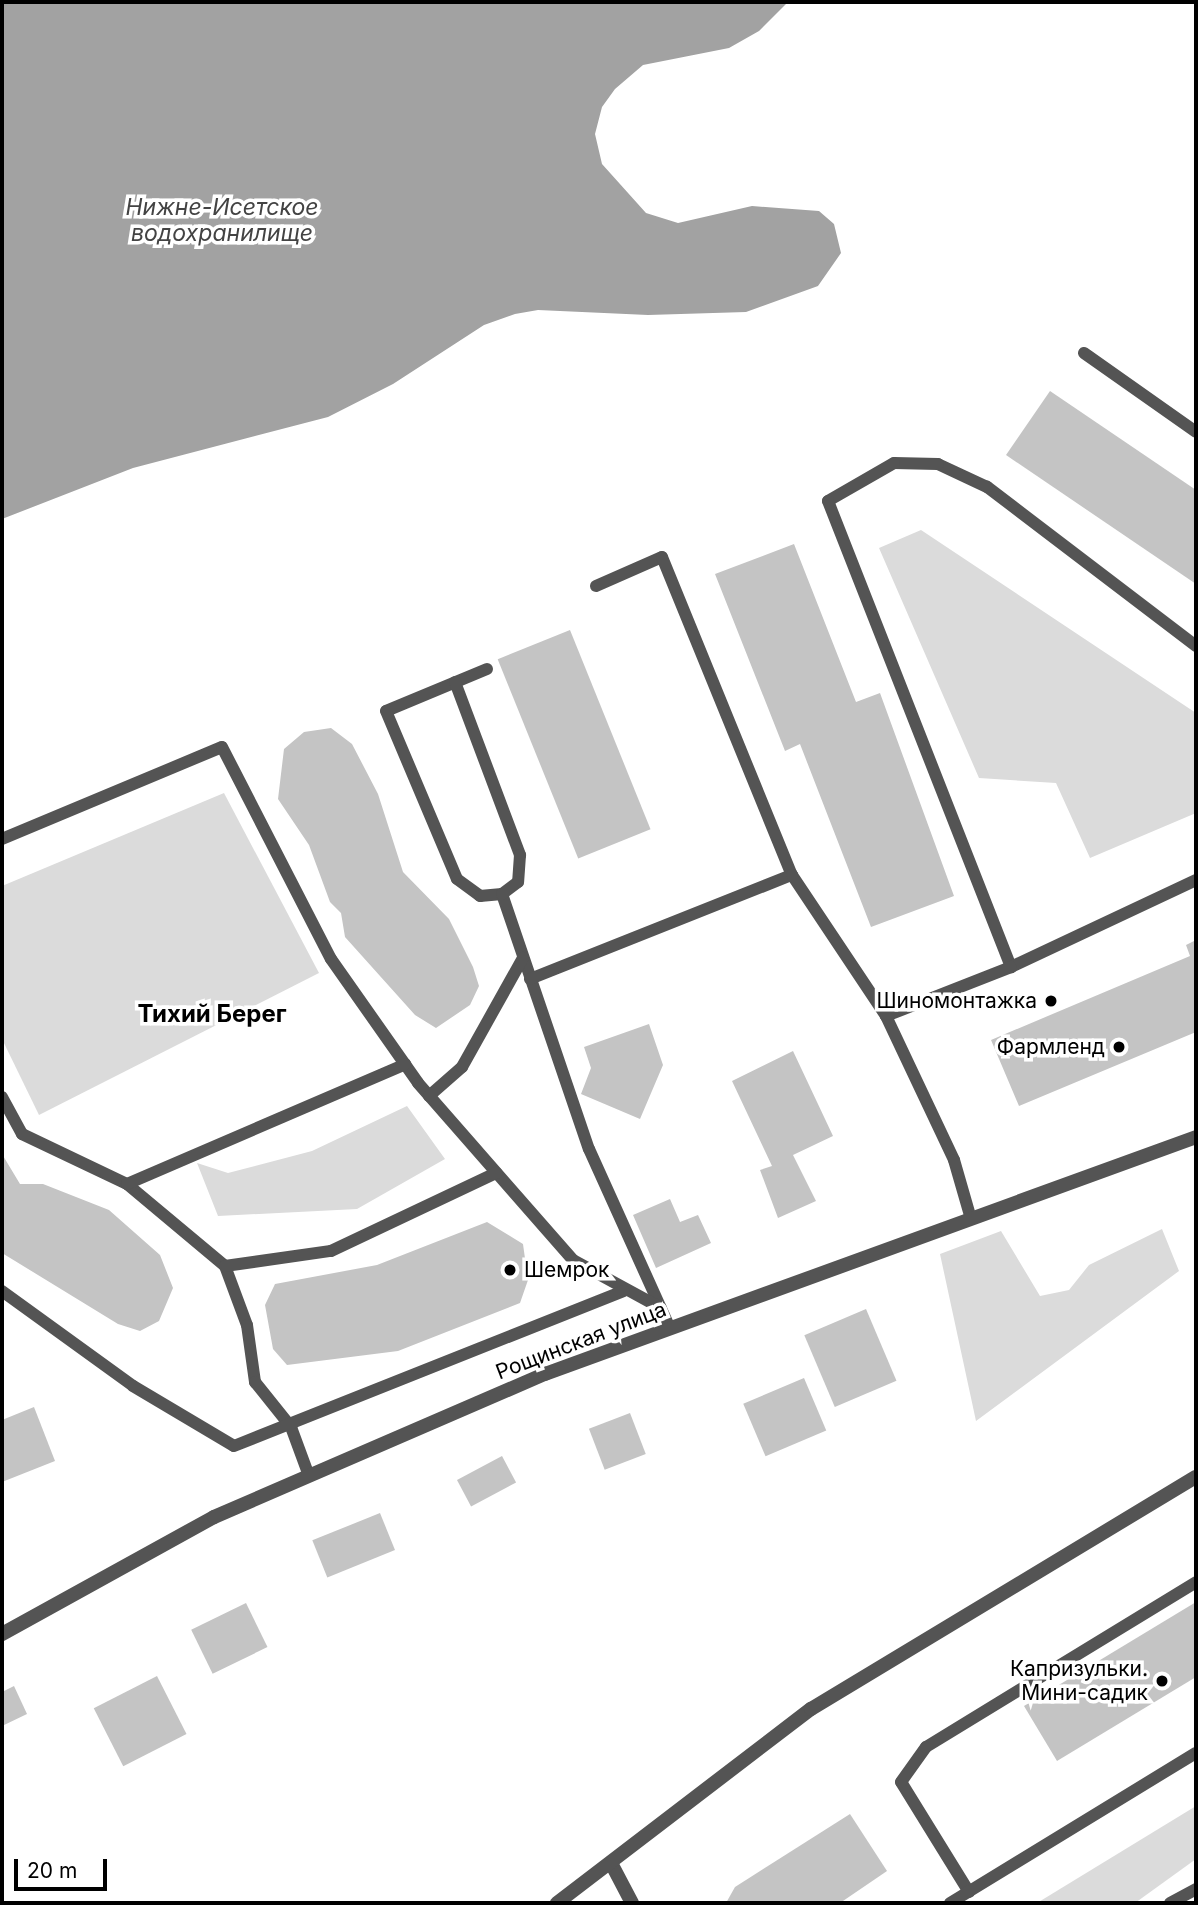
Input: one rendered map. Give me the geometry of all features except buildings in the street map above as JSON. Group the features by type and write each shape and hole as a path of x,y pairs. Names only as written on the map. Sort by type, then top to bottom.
{"street":[{"name":"Рощинская улица","path":"2,1634 214,1517 545,1374 1196,1137"},
{"path":"557,1903 811,1709 1196,1477"},
{"path":"611,1863 632,1903"}],"lane":[{"path":"1084,354 1196,432"},
{"path":"1011,967 828,501 894,463 938,464 987,487 1196,646"},
{"path":"596,586 663,557 792,875 886,1016 954,1160 971,1219"},
{"path":"455,682 520,855 518,881 502,894 480,896 457,879 386,711 455,682 487,669"},
{"path":"2,839 222,747 331,959 429,1096 573,1260 623,1291 661,1308"},
{"path":"530,979 792,875"},
{"path":"886,1016 1011,967 1196,880"},
{"path":"502,894 589,1149 670,1328"},
{"path":"429,1096 462,1067 523,958"},
{"path":"127,1184 405,1064"},
{"path":"2,1097 22,1134 127,1184 225,1266 247,1325 255,1382 291,1427 309,1476"},
{"path":"225,1266 331,1251 496,1173"},
{"path":"2,1291 133,1386 234,1446 291,1427 623,1291"},
{"path":"969,1892 901,1782 926,1746 1196,1582"},
{"path":"950,1903 1196,1753"},
{"path":"1170,1903 1196,1888"}],"shaded area":[{"path":"921,530 1196,713 1196,813 1090,858 1056,783 979,778 879,548"},
{"path":"224,793 319,973 39,1115 2,1039 2,886"},
{"path":"407,1106 445,1159 357,1209 218,1216 197,1163 228,1173 312,1151"},
{"path":"1162,1229 1179,1271 976,1421 940,1254 1001,1231 1040,1296 1069,1290 1089,1265"},
{"path":"1196,1806 1196,1859 1135,1903 1037,1903"}],"water":[{"name":"Нижне-Исетское водохранилище","path":"2,2 788,2 759,31 729,48 643,65 615,89 602,107 595,134 602,164 646,213 678,223 752,206 819,211 834,224 841,253 818,286 746,312 648,315 538,310 515,314 484,325 393,384 328,417 133,468 2,519"}],"place":[{"name":"Шиномонтажка","path":"1051,1001"},
{"name":"Фармленд","path":"1119,1047"},
{"name":"Шемрок","path":"510,1270"},
{"name":"Капризульки. Мини-садик","path":"1162,1681"}],"district":[{"name":"Тихий Берег","path":"212,1014"}]}
